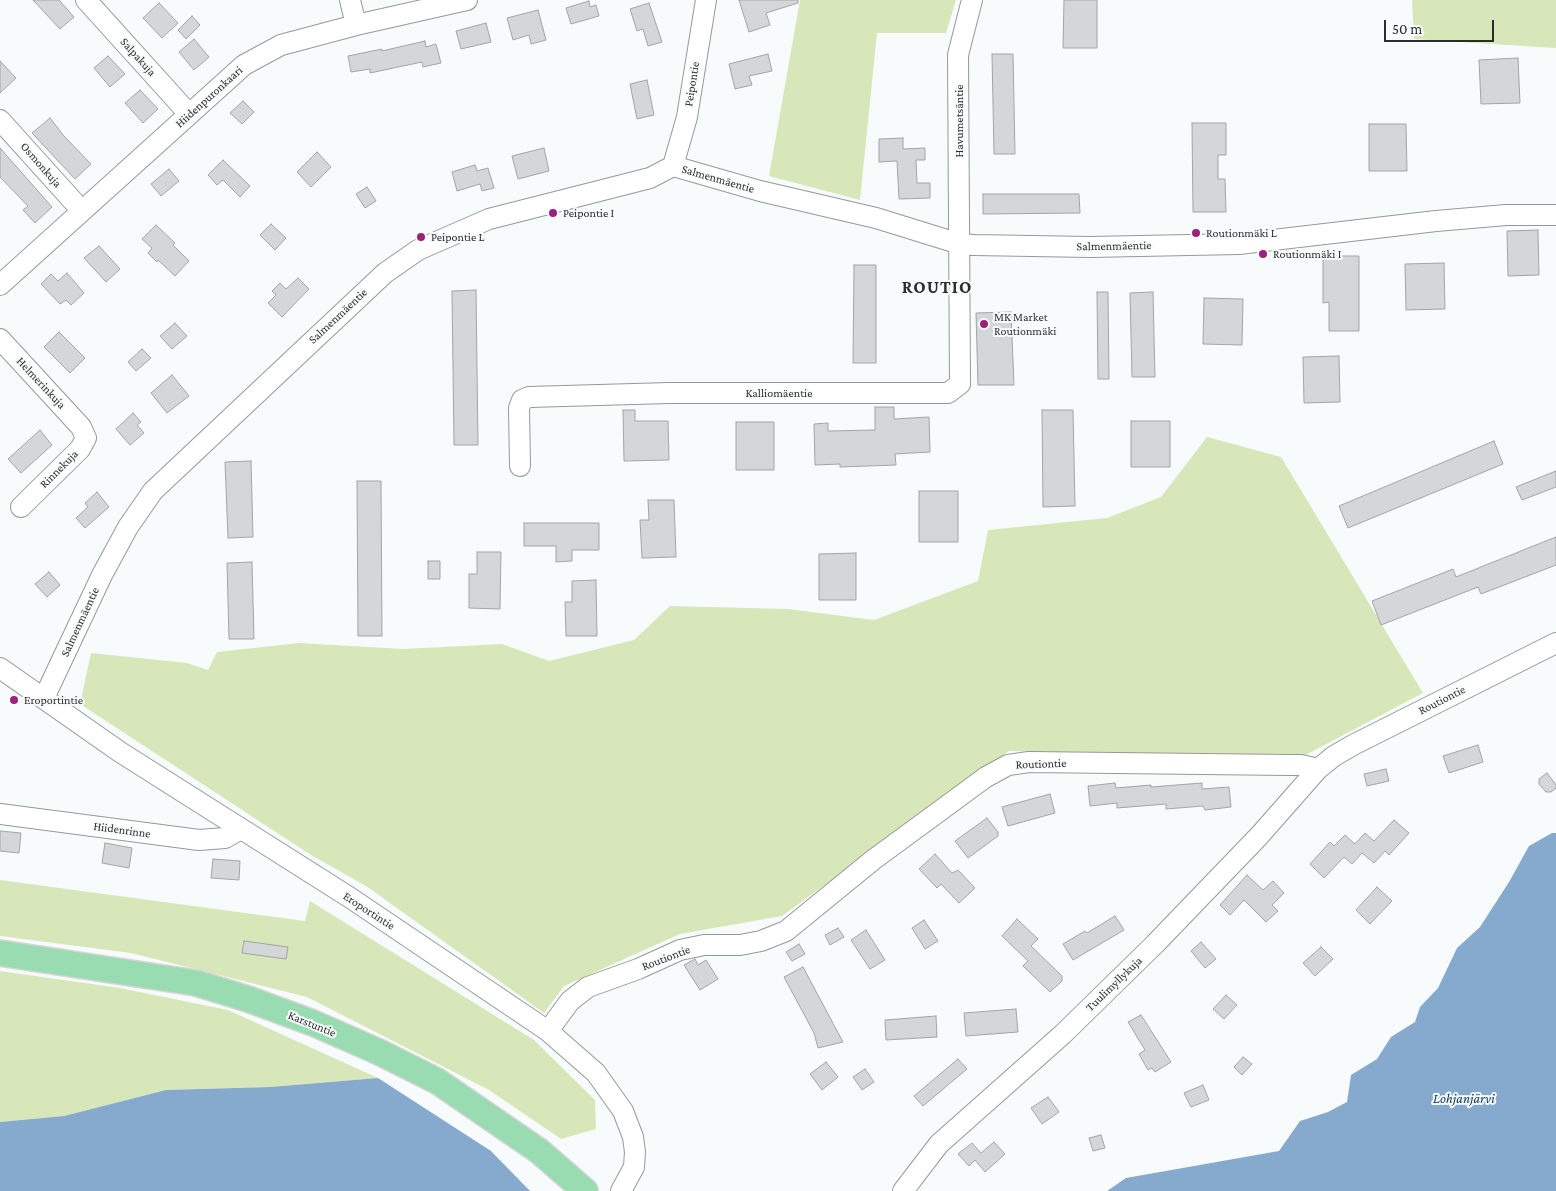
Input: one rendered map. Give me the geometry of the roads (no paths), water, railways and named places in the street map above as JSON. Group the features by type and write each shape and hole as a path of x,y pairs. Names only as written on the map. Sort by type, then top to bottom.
{"main road":[{"name":"Karstuntie","path":"0,953 196,983 248,998 313,1023 379,1052 437,1082 539,1151 585,1191"}],"street":[{"name":"Salpakuja","path":"86,0 189,114"},
{"path":"350,0 356,25"},
{"name":"Hiidenpuronkaari","path":"0,285 244,65 281,45 356,25 467,0"},
{"name":"Peipontie","path":"673,166 687,117 706,0"},
{"name":"Havumetsäntie","path":"960,244 958,55 972,0"},
{"name":"Osmonkuja","path":"0,120 82,211"},
{"name":"Salmenmäentie","path":"44,698 102,575 128,527 153,491 385,272 418,250 489,219 650,178 673,166 760,191 876,218 960,244 1090,247 1239,244 1475,217 1556,215"},
{"name":"Kalliomäentie","path":"520,466 518,408 522,400 529,397 669,393 948,392 960,384 960,244"},
{"name":"Helmerinkuja","path":"0,339 81,427"},
{"name":"Rinnekuja","path":"21,507 80,449 86,438 81,427"},
{"name":"Routiontie","path":"548,1031 570,1001 588,987 638,969 680,950 704,945 740,945 761,941 786,931 880,854 986,777 1008,765 1029,762 1301,765 1318,769 1334,756 1353,745 1556,643"},
{"name":"Eroportintie","path":"0,668 120,752 349,897 548,1031 596,1073 624,1111 633,1137 635,1152 634,1167 620,1191"},
{"name":"Tuulimyllykuja","path":"903,1191 940,1144 1063,1034 1155,944 1259,836 1318,769"},
{"name":"Hiidenrinne","path":"0,814 199,840 226,838 241,829"}],"water":[{"name":"Lohjanjärvi","path":"1552,833 1556,833 1556,1191 1107,1191 1126,1178 1279,1151 1300,1121 1328,1112 1347,1102 1351,1075 1377,1059 1391,1037 1415,1022 1420,1007 1438,988 1457,948 1480,927 1509,882 1529,846"},
{"path":"378,1078 491,1151 530,1191 0,1191 0,1122 64,1116 166,1090 270,1087"}],"place":[{"name":"Peipontie I","path":"553,213"},
{"name":"Routionmäki L","path":"1196,233"},
{"name":"Peipontie L","path":"421,237"},
{"name":"Routionmäki I","path":"1263,254"},
{"name":"MK Market Routionmäki","path":"984,324"},
{"name":"Eroportintie","path":"14,700"}],"district":[{"name":"ROUTIO","path":"937,287"}]}
